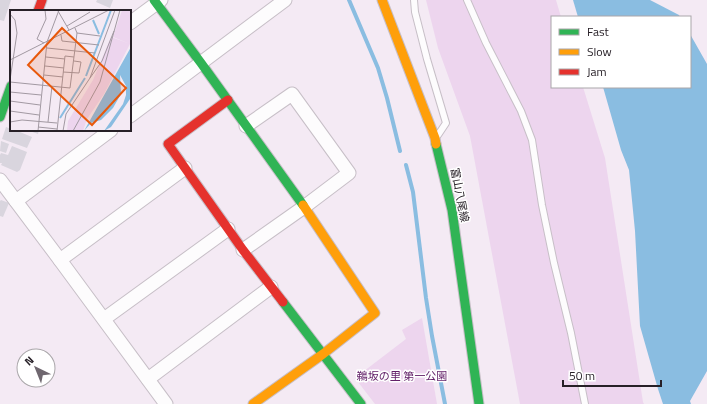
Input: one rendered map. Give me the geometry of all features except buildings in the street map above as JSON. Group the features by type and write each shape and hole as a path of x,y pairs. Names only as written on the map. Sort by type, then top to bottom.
{"street":[{"path":"38,10 42,0"},
{"path":"131,115 285,0"},
{"name":"富山八尾線","path":"382,0 435,138 452,210 479,404"},
{"path":"131,23 157,1 304,208 375,313 257,403"},
{"path":"0,117 10,89"},
{"path":"243,250 304,208 349,173 292,94 246,126"},
{"path":"228,100 168,144 243,250 361,404"},
{"path":"16,201 110,131"},
{"path":"60,260 185,168"},
{"path":"0,180 166,404"},
{"path":"104,319 228,229"},
{"path":"148,379 271,287"}],"lane":[{"path":"414,0 415,12 422,39 446,123 435,138"},
{"path":"467,0 486,43 521,111 532,140 542,205 571,333 585,404"}],"green space":[{"path":"426,0 556,0 561,16 551,16 551,88 583,88 605,158 644,404 520,404 470,136 438,48"},
{"name":"鵜坂の里 第一公園","path":"422,318 437,404 375,404 355,378 406,339 402,330"}],"water":[{"path":"573,0 650,0 680,16 578,16"},
{"path":"691,36 707,64 707,371 690,401 691,404 663,404 640,326 635,231 629,170 621,150 603,88 691,88"}],"waterway":[{"path":"349,0 378,68 400,151"},
{"path":"406,165 413,192 426,298 445,404"}],"traffic: fast":[{"path":"154,0 303,205"},
{"path":"0,117 10,89"},
{"path":"436,144 452,210 479,404"},
{"path":"283,302 361,404"}],"traffic: slow":[{"path":"382,0 436,144"},
{"path":"253,404 323,354 375,313 303,205"}],"traffic: jam":[{"path":"38,10 42,0"},
{"path":"228,100 168,144 243,250 283,302"}]}
